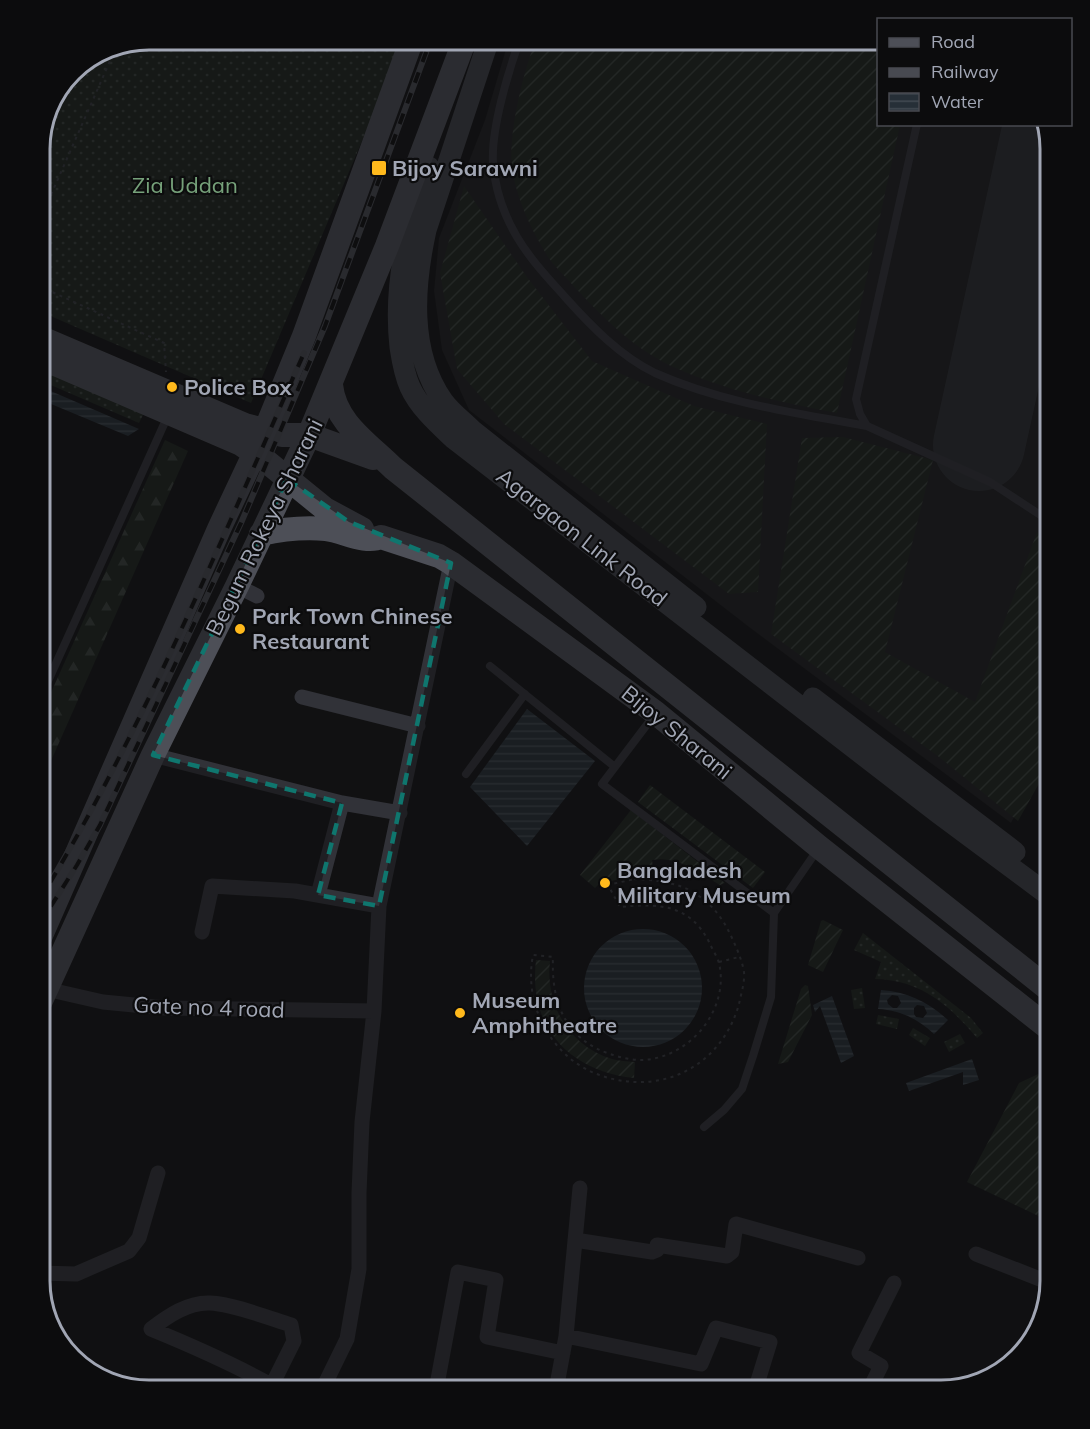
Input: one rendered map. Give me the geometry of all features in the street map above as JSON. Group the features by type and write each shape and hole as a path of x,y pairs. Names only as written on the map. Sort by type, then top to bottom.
{"main road":[{"name":"Begum Rokeya Sharani","path":"50,915 219,530 265,431 304,336 408,50"},
{"name":"Begum Rokeya Sharani","path":"50,982 153,755 247,591 261,534 331,385 387,246 461,50"},
{"name":"Agargaon Link Road","path":"471,50 413,212 405,242 398,306 399,333 407,381 415,396 454,439 1040,889"},
{"name":"Agargaon Link Road","path":"485,50 426,230 418,267 416,313 425,361 443,401 472,430 725,630 1040,872"},
{"path":"50,342 245,425 282,435 309,435 361,452 393,468"},
{"path":"403,362 425,361"},
{"path":"50,362 225,437 255,453 325,509 381,537"},
{"name":"Bijoy Sharani","path":"331,385 332,398 355,434 393,468 1040,982"},
{"name":"Bijoy Sharani","path":"261,534 302,528 328,530 372,540 381,537 451,562 656,713 819,847 1040,1021"},
{"path":"1017,963 1031,965 1040,970"}],"street":[{"path":"327,1379 346,1339 359,1269 362,1122 374,1011 379,906 451,562"},
{"path":"302,697 418,726"},
{"path":"153,755 342,803 400,813"},
{"path":"318,895 342,803"},
{"path":"202,932 212,886 295,891 379,906"},
{"name":"Gate no 4 road","path":"50,998 165,1008 374,1011"},
{"path":"50,1273 76,1274 129,1251 139,1238 158,1173"},
{"path":"558,1379 566,1336 580,1188"},
{"path":"575,1240 652,1252 657,1250 657,1245 727,1256 732,1252 736,1224 858,1258"},
{"path":"976,1254 1040,1279"},
{"path":"439,1379 458,1272 496,1280 487,1337 563,1353"},
{"path":"874,1379 881,1366 859,1353 894,1283"},
{"path":"260,1379 151,1329 181,1309 209,1303 239,1309 291,1325 294,1341 279,1379"},
{"path":"566,1336 701,1364 716,1328 770,1342 758,1379"}],"lane":[{"path":"517,50 500,108 493,162 505,212 529,255 576,309 614,346 653,372 700,390 747,404 867,426 990,482 1040,515"},
{"path":"867,426 860,414 856,399 917,126"},
{"path":"50,676 165,422"},
{"path":"490,666 615,766"},
{"path":"466,774 525,694"},
{"path":"656,713 602,784 774,913"},
{"path":"704,1127 724,1110 742,1089 771,997 774,913 819,847"}],"path":[{"path":"50,197 112,57"},
{"path":"50,291 164,343 167,368 163,390"},
{"path":"634,879 660,880 686,888 706,901 727,926 740,956 744,974 741,995 736,1015 723,1040 700,1062 669,1079 643,1083 620,1082 601,1077 571,1060 547,1032 537,1012 532,993 533,955 553,957 557,1000 562,1015 573,1032 588,1044 602,1051 641,1060 674,1052 686,1045 703,1028 719,996 719,962 704,933 680,912 668,907 650,905 620,907 608,885 634,879"},
{"path":"719,962 740,956"}],"highlighted area":[{"path":"287,479 349,522 451,563 379,906 318,895 342,803 153,755"}],"shaded area":[{"path":"506,50 877,50 877,126 1038,126 1040,136 1040,766 1011,823 749,627 469,410 442,350 434,291 439,238 485,120"}],"green space":[{"name":"Zia Uddan","path":"399,50 376,108 251,403 50,316 50,142 51,129 57,111 66,94 94,66 129,51"},
{"path":"532,50 877,50 877,126 900,126 837,413 736,390 697,377 662,361 619,331 593,307 553,263 530,225 517,192 512,169 514,121"},
{"path":"464,186 527,277 592,361 694,406 767,424 758,592 729,594 504,424 457,369 440,273"},
{"path":"50,371 144,413 139,423 50,385"},
{"path":"843,437 933,460 885,652 975,702 1037,532 1040,534 1040,782 1018,821 939,757 771,634 802,438"},
{"path":"165,440 188,451 50,763 50,695"},
{"path":"650,785 765,872 753,888 638,802"},
{"path":"631,810 725,883 720,885 688,866 661,859 652,860 654,874 636,874 598,885 595,888 580,875"},
{"path":"823,920 843,930 823,972 808,965"},
{"path":"863,933 971,1018 983,1033 977,1038 945,1005 920,989 891,980 875,979 881,962 854,950"},
{"path":"536,960 550,961 549,977 556,1008 572,1034 597,1053 615,1060 635,1062 634,1078 611,1074 590,1066 572,1055 558,1042 546,1025 539,1006 535,984"},
{"path":"805,985 808,986 812,1015 788,1062 778,1064 801,989"},
{"path":"862,988 865,1008 854,1009 851,990"},
{"path":"878,1015 899,1019 897,1029 876,1024"},
{"path":"913,1028 930,1038 925,1046 909,1035"},
{"path":"960,1034 965,1043 949,1052 944,1042"},
{"path":"1040,1073 1040,1217 967,1182 1019,1083"}],"water":[{"path":"50,391 139,429 128,436 50,404"},
{"path":"527,709 595,761 527,846 470,787"},
{"path":"643,929 666,933 685,946 698,965 702,988 698,1011 685,1030 666,1043 643,1047 620,1043 601,1030 588,1011 584,988 588,965 601,946 620,933"},
{"path":"881,990 891,991 917,999 948,1020 934,1034 908,1016 878,1009","holes":["892,995 898,996 901,1003 897,1008 888,1004 887,1000","917,1005 924,1006 927,1013 923,1018 916,1017 914,1014 914,1008"]},
{"path":"832,996 854,1056 841,1063 820,1006 815,1012 813,1005"},
{"path":"972,1059 979,1080 963,1085 963,1072 909,1091 906,1083"}],"runway":[{"path":"979,445 1040,167"}],"railway":[{"path":"50,908 100,825 241,523 325,326 427,50"},
{"path":"50,882 113,769 147,701 212,562 304,353"}],"place":[{"name":"Bijoy Sarawni","path":"379,168"},
{"name":"Police Box","path":"172,387"},
{"name":"Park Town Chinese Restaurant","path":"240,629"},
{"name":"Bangladesh Military Museum","path":"605,883"},
{"name":"Museum Amphitheatre","path":"460,1013"}]}
